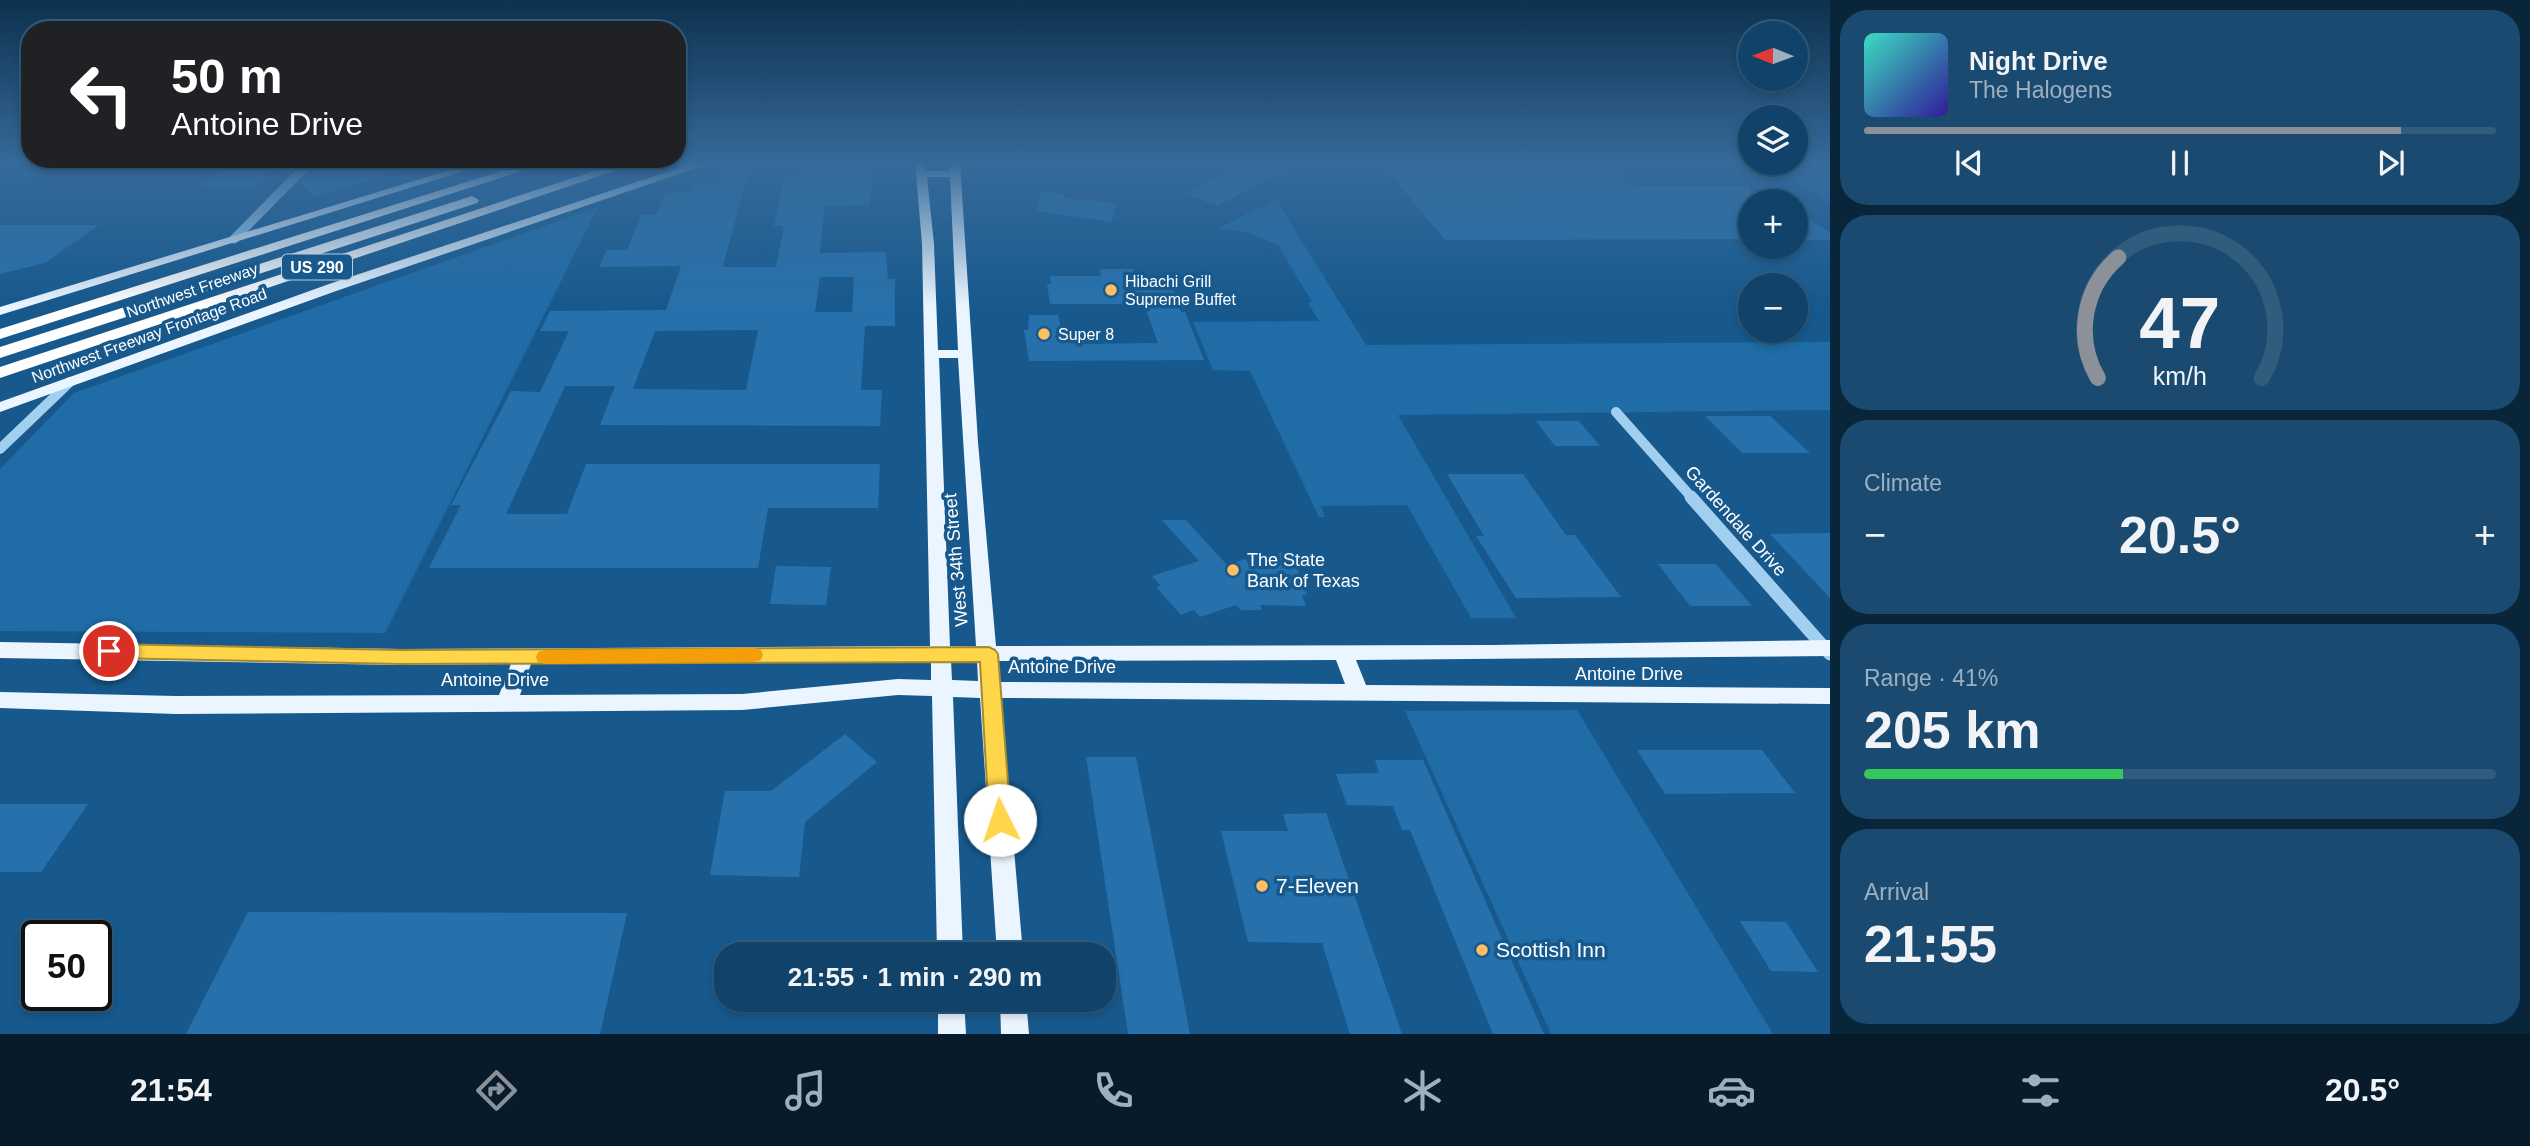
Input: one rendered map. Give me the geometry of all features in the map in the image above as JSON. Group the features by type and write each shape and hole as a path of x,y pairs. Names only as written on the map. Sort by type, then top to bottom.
{"highway":[{"name":"Northwest Freeway","path":"0,334 391,210"},
{"path":"0,353 442,210"},
{"name":"Northwest Freeway","path":"0,373 490,210"}],"main road":[{"path":"0,311 329,210"},
{"name":"Northwest Freeway Frontage Road","path":"0,407 334,287 564,210"},
{"name":"West 34th Street","path":"926,210 950,942"},
{"name":"West 34th Street","path":"957,210 965,354 1009,942"},
{"path":"930,354 965,354"},
{"name":"Antoine Drive","path":"0,650 524,657 1828,650"},
{"path":"1343,653 1358,691"},
{"path":"506,703 524,657"},
{"name":"Antoine Drive","path":"0,701 176,705 742,702 898,687 990,691 1358,691 1622,698 1830,696"},
{"path":"951,1012 952,1034"},
{"path":"1014,1012 1016,1034"}],"street":[{"path":"234,239 262,210"},
{"path":"0,449 70,382"},
{"name":"Gardendale Drive","path":"1616,412 1828,650"}],"shaded area":[{"path":"589,210 596,210 385,633 0,631 0,469 74,393"},
{"path":"1254,210 1283,210 1366,345 1830,342 1830,410 1398,415 1516,618 1471,618 1407,505 1321,506 1325,517 1319,517 1250,371 1213,370 1193,322 1319,321 1308,303 1312,302 1278,245 1247,232 1217,229"},
{"path":"1577,710 1773,1034 1551,1034 1405,711"}],"building":[{"path":"657,210 738,210 723,267 776,267 784,226 774,226 777,210 825,210 820,253 886,252 888,279 895,279 895,326 865,326 861,390 882,390 880,426 600,425 615,386 565,386 506,514 567,514 586,464 880,464 878,508 768,508 758,568 429,568 461,505 451,505 511,391 540,392 569,331 540,331 550,311 666,310 681,266 599,267 607,250 627,250 641,215 655,215","holes":["820,277 854,277 852,312 815,312","758,330 746,390 633,389 655,331"]},
{"path":"1036,210 1114,210 1112,222"},
{"path":"1420,210 1738,210 1738,239 1445,240"},
{"path":"1808,218 1830,233 1830,240 1808,240"},
{"path":"0,225 99,225 45,263 0,274"},
{"path":"1100,269 1133,269 1137,281 1170,281 1181,312 1185,312 1204,360 1029,361 1024,330 1028,330 1029,315 1058,315 1063,339 1075,339 1076,344 1158,343 1144,304 1050,304 1047,284 1051,284 1050,276 1101,276"},
{"path":"1705,416 1770,416 1810,453 1742,453"},
{"path":"1536,421 1579,421 1600,446 1555,446"},
{"path":"1447,474 1523,474 1566,535 1575,535 1621,597 1516,598 1476,536 1484,536"},
{"name":"The State Bank of Texas","path":"1162,520 1186,520 1227,565 1245,559 1249,564 1286,551 1291,564 1296,564 1307,595 1302,595 1306,606 1260,605 1262,610 1241,610 1236,605 1200,617 1194,610 1181,615 1156,587 1161,586 1152,576 1199,561"},
{"path":"1830,533 1830,598 1770,534"},
{"path":"1658,564 1716,564 1752,606 1690,606"},
{"path":"776,566 831,567 826,605 770,604"},
{"path":"845,734 877,762 805,822 799,877 710,875 725,791 771,791"},
{"path":"1637,750 1762,750 1795,793 1665,794"},
{"path":"1086,757 1136,757 1190,1034 1128,1034"},
{"name":"Scottish Inn","path":"1375,760 1423,760 1544,1034 1493,1034 1410,830 1402,830 1393,806 1347,805 1336,774 1379,773"},
{"path":"0,804 88,804 41,872 0,872"},
{"path":"1326,813 1402,1034 1350,1034 1322,943 1248,942 1221,831 1288,831 1283,814"},
{"path":"248,912 627,913 600,1034 186,1034"},
{"path":"1740,921 1786,922 1818,972 1771,971"}],"slow traffic":[{"path":"545,657 754,655"}],"place":[{"name":"Hibachi Grill Supreme Buffet","path":"1111,290"},
{"name":"Super 8","path":"1044,334"},
{"name":"The State Bank of Texas","path":"1233,570"},
{"name":"7-Eleven","path":"1262,886"},
{"name":"Scottish Inn","path":"1482,950"}],"route":[{"path":"109,651 400,657 989,654 1000,820"}]}
